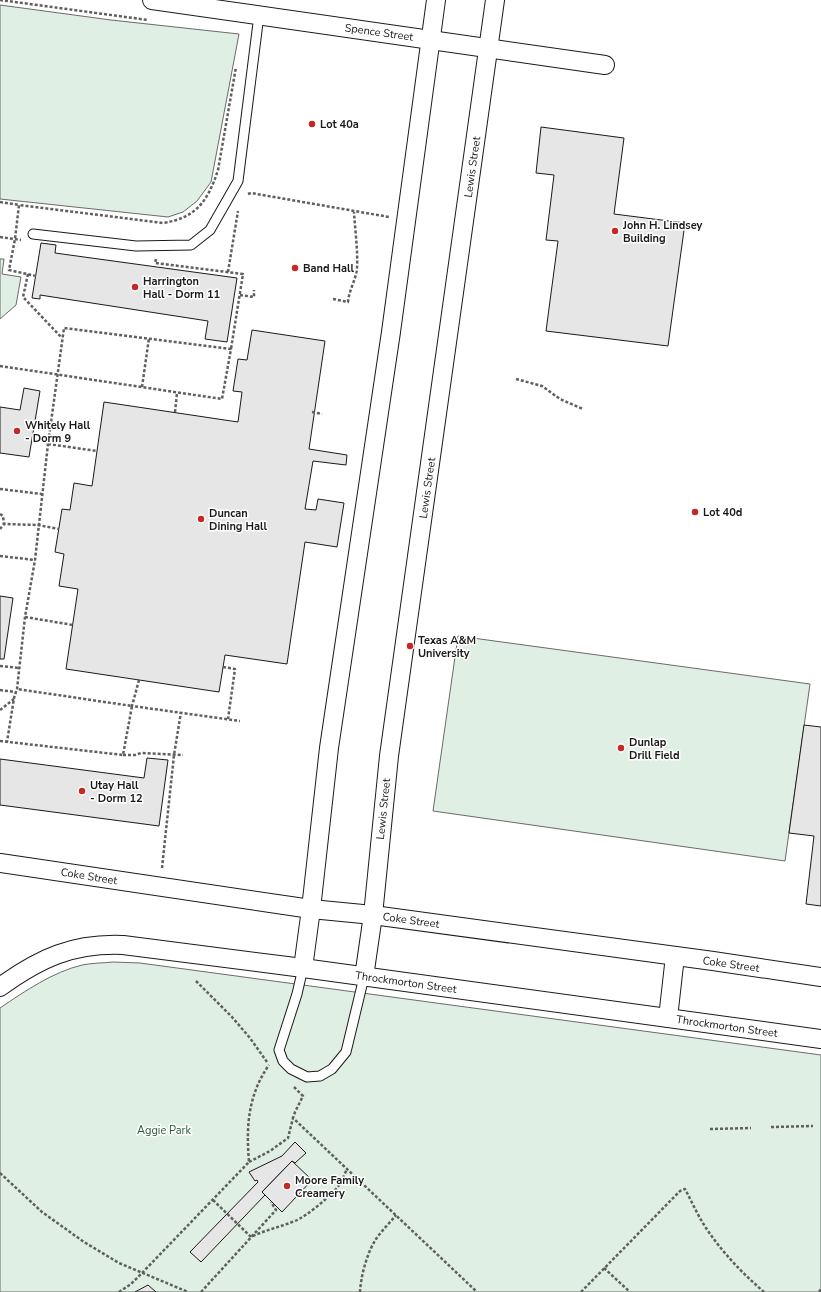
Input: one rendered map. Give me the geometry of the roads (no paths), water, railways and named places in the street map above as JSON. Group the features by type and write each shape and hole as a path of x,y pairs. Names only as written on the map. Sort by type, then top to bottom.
{"street":[{"name":"Spence Street","path":"152,0 232,6 259,15 605,65"},
{"path":"303,968 329,748 392,324 436,0"},
{"name":"Lewis Street","path":"364,976 373,915 389,756 495,0"},
{"name":"Coke Street","path":"0,863 311,909 373,915 675,956 821,978"},
{"name":"Throckmorton Street","path":"0,987 46,958 68,950 97,945 137,946 821,1039"},
{"path":"668,1018 675,956"}],"lane":[{"path":"34,234 136,246 191,245 210,230 238,181 259,15"},
{"path":"303,968 297,994 279,1050 283,1061 291,1068 307,1077 320,1076 332,1069 346,1052 364,976"}],"place":[{"name":"Lot 40a","path":"312,124"},
{"name":"John H. Lindsey Building","path":"615,231"},
{"name":"Band Hall","path":"295,268"},
{"name":"Harrington Hall - Dorm 11","path":"135,287"},
{"name":"Whitely Hall - Dorm 9","path":"17,431"},
{"name":"Lot 40d","path":"695,512"},
{"name":"Duncan Dining Hall","path":"201,519"},
{"name":"Texas A&M University","path":"410,646"},
{"name":"Dunlap Drill Field","path":"621,748"},
{"name":"Utay Hall - Dorm 12","path":"82,791"},
{"name":"Moore Family Creamery","path":"287,1186"}],"park label":[{"name":"Aggie Park","path":"164,1130"}]}
